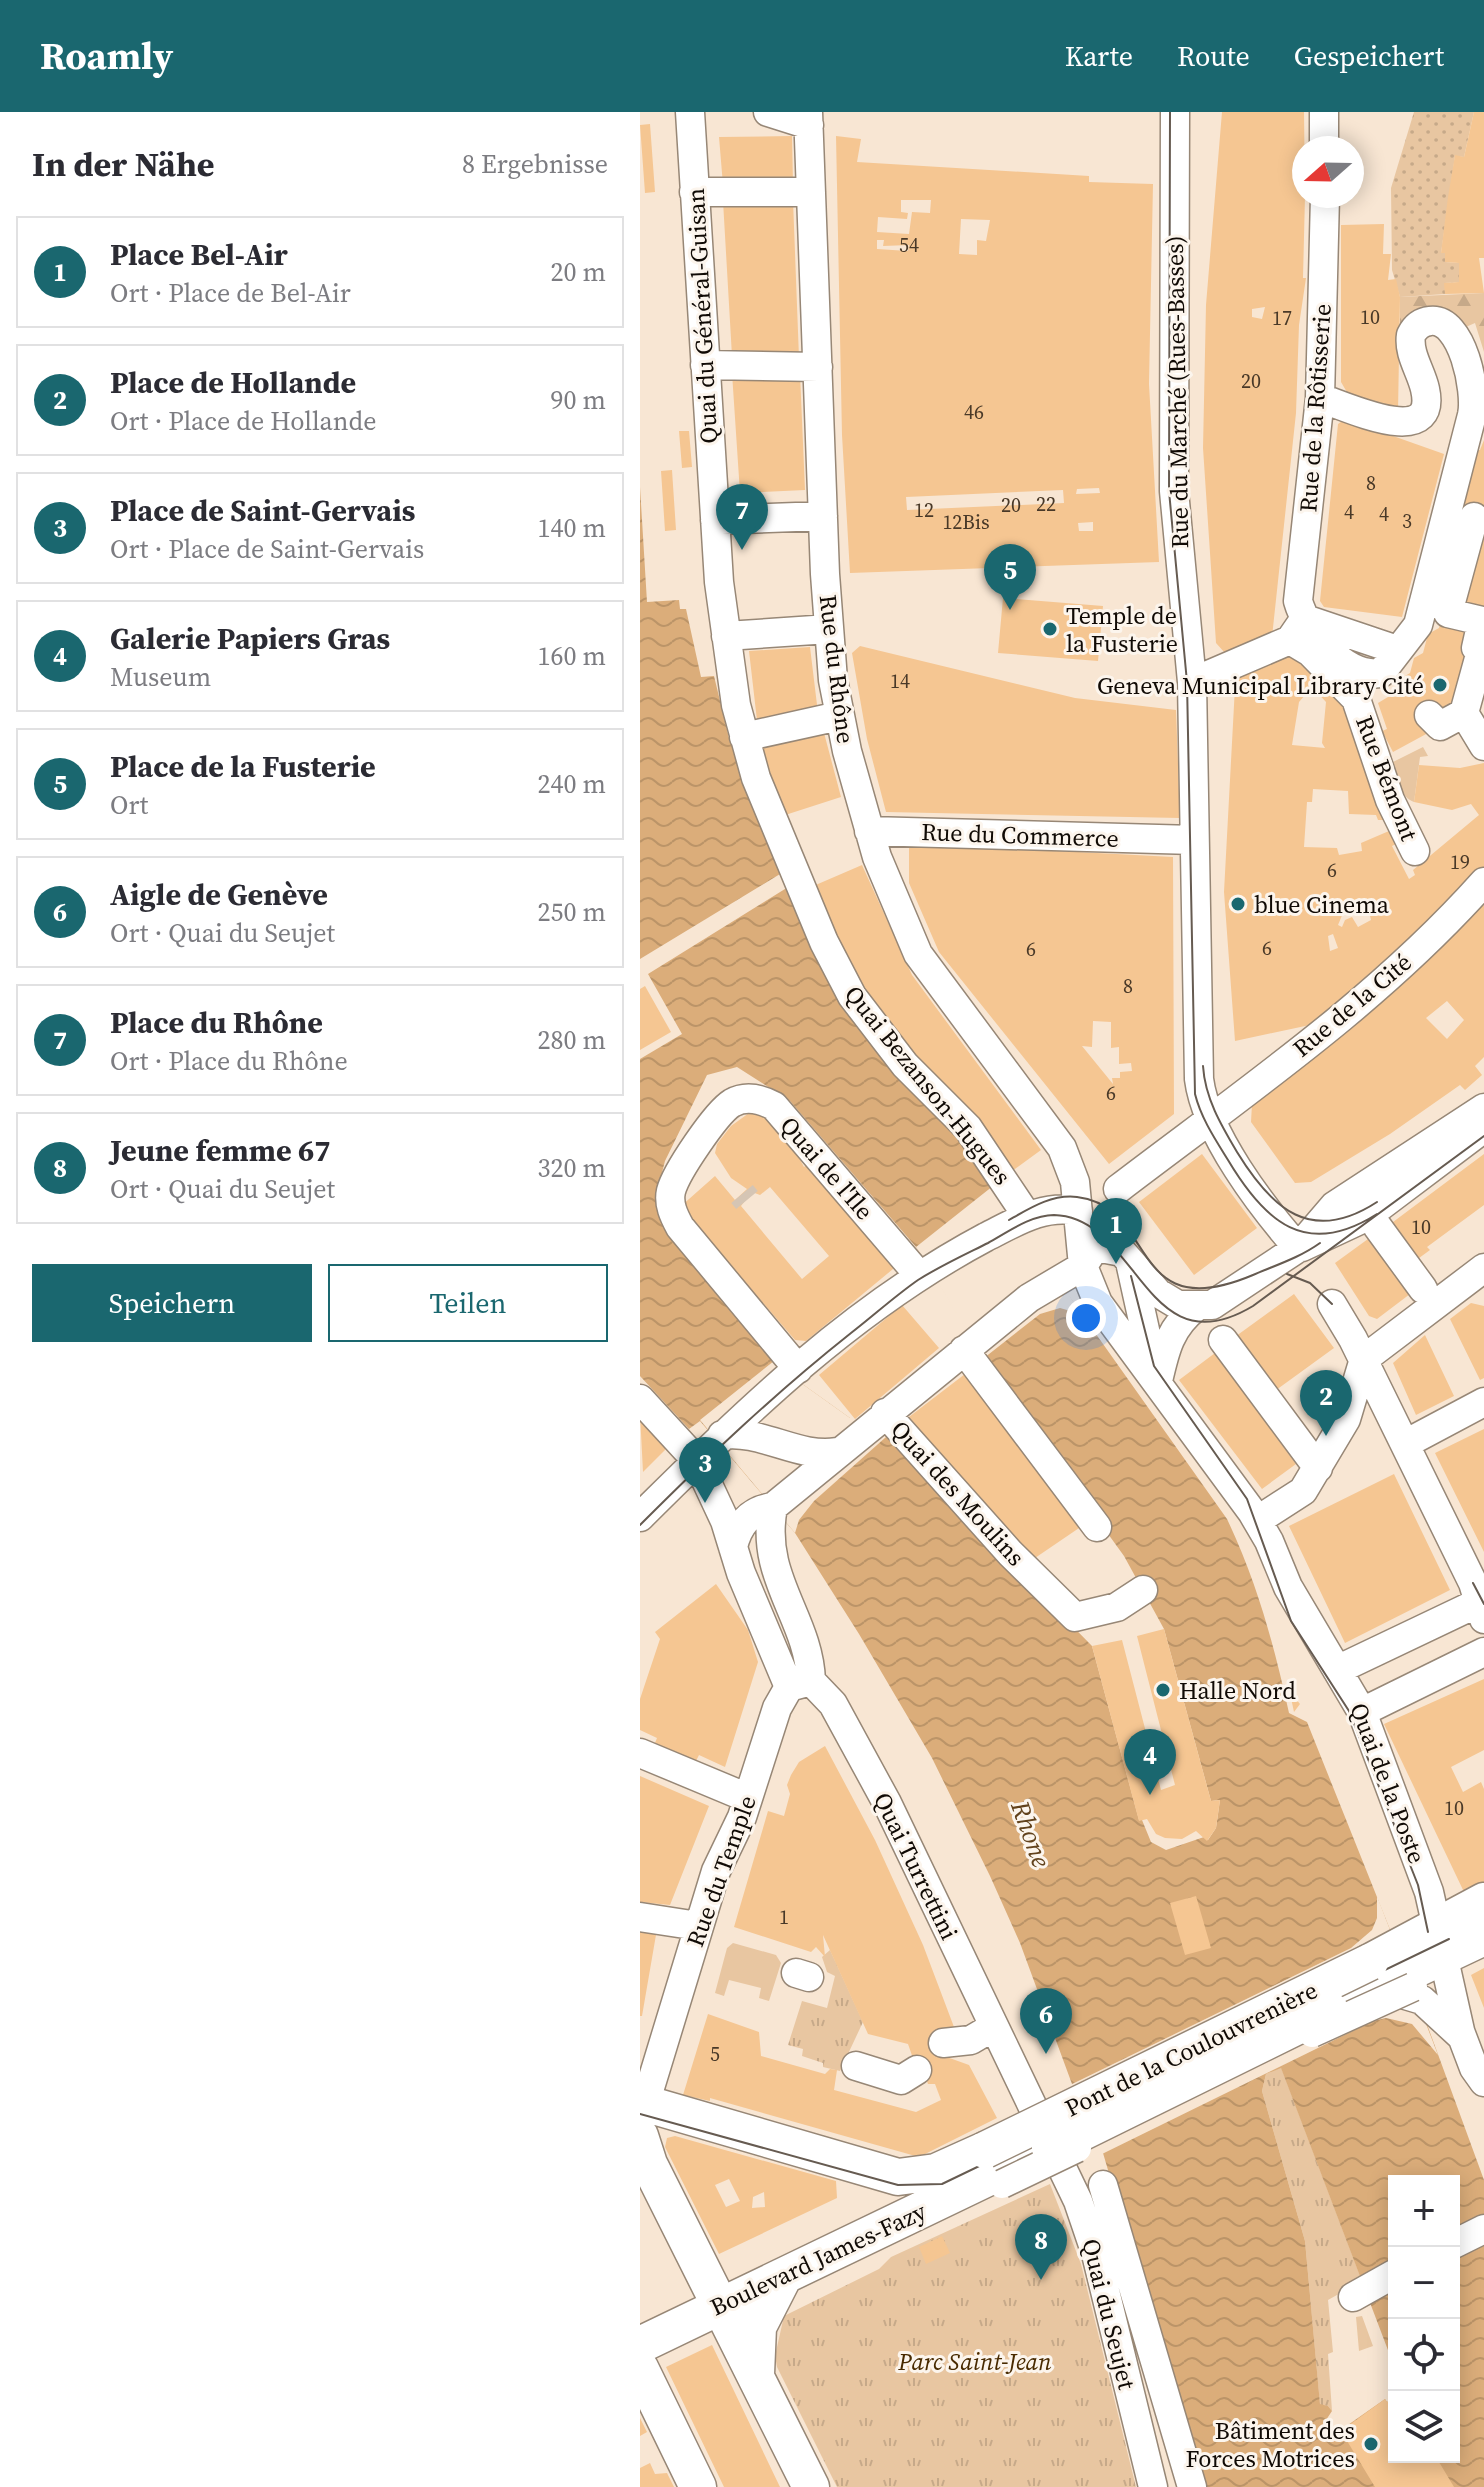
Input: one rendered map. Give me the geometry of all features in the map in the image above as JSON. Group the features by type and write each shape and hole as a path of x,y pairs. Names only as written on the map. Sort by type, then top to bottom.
{"main road":[{"path":"1422,1963 1484,1901"},
{"path":"1422,1963 1484,1937"},
{"name":"Pont de la Coulouvrenière","path":"995,2169 1422,1963"},
{"name":"Pont de la Coulouvrenière","path":"995,2169 1422,1963"},
{"path":"811,2487 649,2164 641,2115 898,2177 995,2169"},
{"name":"Boulevard James-Fazy","path":"640,2345 776,2290 853,2244 995,2169"},
{"path":"853,2244 876,2213 882,2173"},
{"path":"756,2376 756,2340 776,2290"},
{"path":"640,2366 698,2487"}],"street":[{"name":"Quai du Général-Guisan","path":"690,112 715,520 726,636"},
{"path":"768,112 805,116"},
{"name":"Rue du Marché (Rues-Basses)","path":"1175,112 1174,491 1192,682 1183,839 1200,1091 1211,1118 1272,1219 1298,1248"},
{"path":"1324,112 1324,136"},
{"name":"Rue du Rhône","path":"805,116 811,192 829,629 839,716 869,831 905,927 927,970 1055,1135 1070,1165 1083,1266"},
{"path":"694,192 811,192"},
{"name":"Rue de la Rôtisserie","path":"1298,629 1299,591 1320,398 1325,208"},
{"path":"1192,682 1298,629 1348,666 1384,682 1418,625 1474,406 1467,365 1455,335 1443,322 1435,320 1419,324 1411,335 1413,356 1426,395 1419,415 1410,421 1393,423 1320,398"},
{"path":"705,365 818,367"},
{"path":"715,520 823,516"},
{"path":"1474,517 1448,613 1482,621 1476,648 1481,651 1464,713 1476,747"},
{"path":"726,636 829,629"},
{"name":"Rue Bémont","path":"1298,629 1310,652 1356,699 1390,800 1415,851"},
{"name":"Quai Bezanson-Hugues","path":"726,636 744,737 770,819 824,942 852,996 905,1065 968,1128 1024,1218"},
{"path":"1429,715 1440,726 1464,713"},
{"path":"744,737 839,716"},
{"name":"Rue du Commerce","path":"869,831 1183,839"},
{"name":"Rue de la Cité","path":"1118,1189 1333,1027 1401,967 1484,882"},
{"name":"Quai de l'Ile","path":"795,1371 680,1227 671,1209 671,1191 721,1112 734,1102 749,1098 762,1099 774,1106 923,1271"},
{"path":"1298,1248 1334,1206 1484,1108"},
{"path":"735,1552 737,1531 748,1519 760,1509 773,1507 970,1346 1057,1279 1083,1266 1092,1252 1112,1248 1130,1260 1158,1293 1178,1305 1196,1307 1218,1302 1298,1248 1366,1217 1484,1128"},
{"path":"640,1517 650,1491 697,1461 795,1371 923,1271 1024,1218 1056,1208 1078,1211"},
{"path":"1377,1226 1423,1289"},
{"path":"1130,1260 1157,1382"},
{"name":"Quai de la Poste","path":"1083,1266 1098,1303 1258,1520 1288,1587 1362,1712 1422,1963 1484,2082"},
{"path":"1258,1520 1295,1498 1318,1468 1351,1409 1364,1359 1484,1268"},
{"path":"1332,1304 1364,1359 1480,1601 1337,1670"},
{"path":"1157,1382 1169,1338 1184,1317 1196,1307"},
{"path":"1223,1340 1318,1468"},
{"path":"970,1346 1097,1527"},
{"name":"Quai Turrettini","path":"640,1399 697,1461 735,1552 800,1684 833,1704 887,1803 1009,2059"},
{"path":"1405,1444 1484,1402"},
{"name":"Quai des Moulins","path":"879,1418 1075,1617 1117,1607 1143,1590"},
{"path":"719,1438 743,1435 824,1453 837,1452"},
{"name":"Quai Turrettini","path":"773,1507 769,1539 772,1561 808,1652 800,1684"},
{"path":"1288,1587 1291,1621"},
{"path":"1362,1712 1484,1652"},
{"name":"Rue du Temple","path":"641,2115 719,1862 748,1798 777,1708 800,1684"},
{"path":"640,1753 748,1798"},
{"path":"640,1917 698,1926"},
{"path":"1422,1963 1484,1922"},
{"path":"1422,1963 1484,1953"},
{"path":"943,2043 971,2040 993,2027"},
{"name":"Quai du Seujet","path":"1009,2059 1041,2119 1087,2225 1153,2487"},
{"path":"856,2066 901,2080 917,2070"},
{"path":"776,2290 995,2169"},
{"path":"1103,2185 1192,2487"},
{"path":"1460,2241 1484,2229"},
{"path":"1359,2293 1388,2277"},
{"path":"640,2366 723,2314"}],"green space":[{"path":"1414,112 1474,112 1464,157 1455,156 1441,253 1445,253 1445,262 1459,263 1459,282 1445,283 1445,294 1400,297 1392,270 1391,188"},
{"path":"1484,293 1484,352 1475,323 1459,330 1400,337 1400,297"},
{"path":"1423,747 1428,756 1420,757 1414,802 1405,796 1398,785 1393,762"},
{"path":"733,1943 776,1955 781,1963 769,2001 759,1998 761,1988 729,1980 724,1996 715,1993 727,1948"},
{"path":"830,1950 863,2022 840,2071 823,2067 823,2063 802,2056 803,2049 788,2045 802,2001 827,2008 835,1976 827,1972 822,1957"},
{"path":"1281,2067 1362,2281 1328,2300 1333,2352 1328,2354 1332,2411 1328,2406 1320,2405 1305,2241 1262,2091 1266,2074"},
{"name":"Parc Saint-Jean","path":"1050,2184 1081,2264 1136,2487 837,2487 777,2367 775,2356 784,2316 879,2269 891,2257"},
{"path":"1362,2316 1373,2346 1359,2351 1356,2317"}],"water":[{"name":"Rhone","path":"640,487 647,602 679,600 680,609 686,609 701,677 714,676 729,738 760,822 1057,1279 1227,1519 1238,1543 1264,1614 1289,1713 1307,1722 1417,1997 1484,2180 1484,2487 1201,2487 1103,2153 1072,2084 1020,1943 990,1876 932,1758 795,1533 700,1421 689,1429 640,1376","holes":["737,1067 790,1101 916,1247 1020,1412 1124,1556 1164,1629 1211,1801 1220,1800 1216,1828 1208,1840 1204,1837 1166,1850 1151,1842 1142,1820 1139,1820 1092,1646 868,1418 850,1418 801,1383 659,1184 665,1161 707,1075"]}],"pier":[{"path":"785,871 793,884 648,974 682,1034 640,1059 640,959"},
{"path":"998,1182 1081,1314 1060,1308 1040,1314 984,1358 916,1247"},
{"path":"779,1357 801,1383 850,1418 868,1418 886,1437 814,1501 799,1520 795,1533 700,1420"},
{"path":"1377,1896 1438,2055 1412,2024 1386,2018 1373,2021 1100,2155 1068,2086 1351,1948 1372,1930 1377,1918"}],"building":[{"path":"1222,112 1304,112 1304,136 1292,136 1292,208 1305,208 1303,278 1306,278 1299,325 1296,413 1272,637 1225,653 1216,643 1203,448 1206,305","holes":["1265,307 1262,319 1252,317 1252,309"]},
{"path":"1474,112 1484,112 1484,258 1479,258 1484,293 1445,294 1444,283 1459,282 1459,263 1445,262 1445,253 1441,253 1448,197 1455,155 1464,157"},
{"path":"650,124 655,192 645,193 640,125"},
{"path":"792,136 793,184 723,185 719,137"},
{"path":"836,136 861,139 857,162 1089,176 1089,182 1153,184 1149,384 1159,562 850,573 842,435","holes":["901,200 931,200 930,213 912,212 909,234 877,232 878,217 907,219 908,213 901,212","961,219 990,220 986,241 977,240 977,255 959,254","877,240 884,240 883,246 909,245 908,251 877,249","1099,488 1100,493 1076,494 1077,489","1063,490 1064,503 907,510 906,497","1093,522 1093,531 1079,531 1078,523"]},
{"path":"793,200 799,358 732,356 723,201"},
{"path":"1384,224 1383,254 1391,254 1388,280 1396,279 1400,297 1398,412 1348,394 1341,382 1341,225"},
{"path":"732,373 800,374 805,490 740,493"},
{"path":"1345,419 1444,454 1402,617 1324,607 1320,601 1338,424"},
{"path":"679,431 689,431 692,467 682,468"},
{"path":"1484,440 1484,615 1457,608 1470,509 1459,505 1474,450 1480,450"},
{"path":"672,470 676,530 665,531 661,471"},
{"name":"Temple de la Fusterie","path":"1003,598 1103,606 1098,661 998,653"},
{"path":"1442,616 1477,626 1464,702 1428,733 1393,752 1382,731 1387,729 1378,703 1393,694 1397,681 1410,673 1414,658 1423,653 1428,634 1439,628"},
{"path":"860,646 1075,698 1176,710 1180,818 886,812 867,739 852,653"},
{"path":"810,647 818,713 758,729 749,651"},
{"path":"1296,654 1342,688 1385,820 1378,820 1376,815 1349,814 1348,791 1313,789 1312,802 1307,802 1304,847 1337,848 1339,855 1362,851 1361,843 1389,831 1396,844 1392,846 1409,879 1415,875 1413,870 1479,815 1471,804 1452,810 1414,802 1419,765 1460,768 1484,763 1484,867 1324,1022 1235,1041 1224,892 1236,668","holes":["1312,687 1326,702 1322,743 1325,748 1292,745 1299,702","1367,903 1371,920 1358,927 1352,917 1345,920 1342,927 1338,925 1343,913","1333,934 1338,948 1330,951 1328,936"]},
{"path":"823,729 841,797 779,817 759,745"},
{"path":"909,843 1173,857 1174,1114 1109,1164 939,952 909,883","holes":["1093,1021 1111,1022 1111,1048 1119,1047 1119,1064 1131,1063 1132,1071 1120,1072 1120,1078 1112,1078 1113,1084 1082,1046 1092,1047"]},
{"path":"862,865 912,975 1041,1150 1008,1174 852,975 811,887"},
{"path":"1480,902 1484,906 1484,1057 1475,1066 1482,1075 1465,1090 1460,1085 1390,1134 1311,1182 1295,1183 1251,1122 1252,1104","holes":["1447,1001 1464,1020 1447,1039 1426,1018"]},
{"path":"645,986 671,1032 640,1050 640,989"},
{"path":"756,1108 797,1154 804,1167 810,1162 894,1257 893,1269 806,1341 795,1340 680,1207 715,1176 735,1200 747,1189 731,1178 715,1153 717,1144 731,1126","holes":["770,1187 829,1256 802,1279 741,1206 752,1192 760,1195"]},
{"path":"1202,1154 1257,1228 1194,1275 1139,1202"},
{"path":"1484,1154 1484,1205 1427,1247 1430,1250 1415,1261 1385,1228"},
{"path":"1368,1239 1410,1294 1377,1319 1369,1316 1335,1263"},
{"path":"1294,1294 1334,1348 1272,1393 1232,1339"},
{"path":"1471,1303 1484,1306 1484,1378 1480,1380 1450,1319"},
{"path":"902,1305 939,1348 855,1419 819,1375"},
{"path":"1425,1335 1454,1396 1416,1415 1393,1363"},
{"path":"1215,1353 1296,1464 1262,1489 1179,1380"},
{"path":"965,1374 1082,1526 1035,1558 905,1420"},
{"path":"640,1414 665,1439 665,1450 643,1472"},
{"path":"1484,1429 1484,1552 1435,1453"},
{"path":"1394,1474 1450,1590 1345,1643 1289,1526"},
{"path":"716,1584 748,1630 758,1662 725,1767 699,1755 696,1761 677,1754 655,1743 657,1738 640,1730 640,1699 660,1639 655,1632"},
{"path":"1164,1629 1211,1801 1220,1800 1216,1828 1207,1841 1196,1831 1182,1839 1165,1838 1156,1834 1147,1819 1139,1821 1092,1646 1122,1640 1161,1790 1175,1785 1137,1636"},
{"path":"1484,1679 1484,1750 1451,1767 1463,1792 1481,1782 1484,1789 1484,1882 1464,1892 1384,1724"},
{"path":"1291,1698 1300,1704 1294,1712"},
{"path":"825,1746 875,1840 923,1945 954,2027 939,2033 944,2056 969,2065 997,2118 919,2157 710,2098 710,2101 683,2095 708,2014 759,2032 761,2056 825,2074 830,2069 837,2070 834,2090 916,2112 941,2100 935,2084 928,2084 922,2068 917,2070 908,2044 868,2034 823,1935 825,1957 816,1947 811,1952 734,1927 768,1811 784,1816 791,1775 799,1762"},
{"path":"640,1776 709,1806 670,1905 640,1902"},
{"path":"1196,1896 1211,1948 1185,1955 1170,1903"},
{"path":"640,1928 657,1929 642,2016 640,2016"},
{"path":"1484,1968 1484,2008 1471,1975"},
{"path":"675,2136 836,2181 837,2198 719,2254 665,2147 667,2138","holes":["729,2179 740,2201 726,2207 715,2185","764,2192 765,2207 752,2208 753,2197"]},
{"path":"942,2236 950,2253 926,2264 919,2247"},
{"path":"712,2345 780,2487 724,2487 666,2367"},
{"name":"Bâtiment des Forces Motrices","path":"1385,2399 1388,2463 1440,2463 1454,2487 1375,2487 1341,2431"},
{"path":"640,2418 647,2432 640,2436"},
{"path":"650,2463 655,2474 667,2473 674,2487 640,2487 640,2468"}],"tunnel":[{"path":"742,1194 747,1200"}],"tram line":[{"path":"1170,112 1169,491 1187,682 1195,1094 1213,1136 1242,1182 1273,1216 1290,1227 1308,1233 1329,1233 1352,1227 1377,1214"},
{"path":"1203,1066 1210,1100 1225,1132 1250,1172 1279,1204 1313,1220 1332,1220 1353,1215 1377,1202"},
{"path":"640,1525 768,1403 901,1293 935,1270 1028,1221 1054,1215 1083,1222 1106,1239 1165,1306 1188,1319 1217,1321 1253,1306 1484,1136"},
{"path":"1009,1220 1059,1198 1077,1197 1103,1205 1121,1220 1163,1276 1184,1286 1213,1287 1253,1275 1320,1243"},
{"path":"1287,1274 1310,1283 1332,1304"},
{"path":"1131,1276 1154,1366 1247,1499 1291,1621 1349,1711 1418,1885 1428,1932"},
{"path":"1473,1583 1484,1604"},
{"path":"640,2114 898,2185 942,2184 1449,1939"}],"place":[{"name":"Place du Rhône","path":"742,550"},
{"name":"Place de la Fusterie","path":"1010,610"},
{"name":"Temple de la Fusterie","path":"1050,629"},
{"name":"Geneva Municipal Library Cité","path":"1440,685"},
{"name":"blue Cinema","path":"1238,904"},
{"name":"Place Bel-Air","path":"1116,1264"},
{"name":"Place de Hollande","path":"1326,1436"},
{"name":"Place de Saint-Gervais","path":"705,1503"},
{"name":"Halle Nord","path":"1163,1690"},
{"name":"Galerie Papiers Gras","path":"1150,1795"},
{"name":"Aigle de Genève","path":"1046,2054"},
{"name":"Jeune femme 67","path":"1041,2280"},
{"name":"Bâtiment des Forces Motrices","path":"1371,2444"}]}
